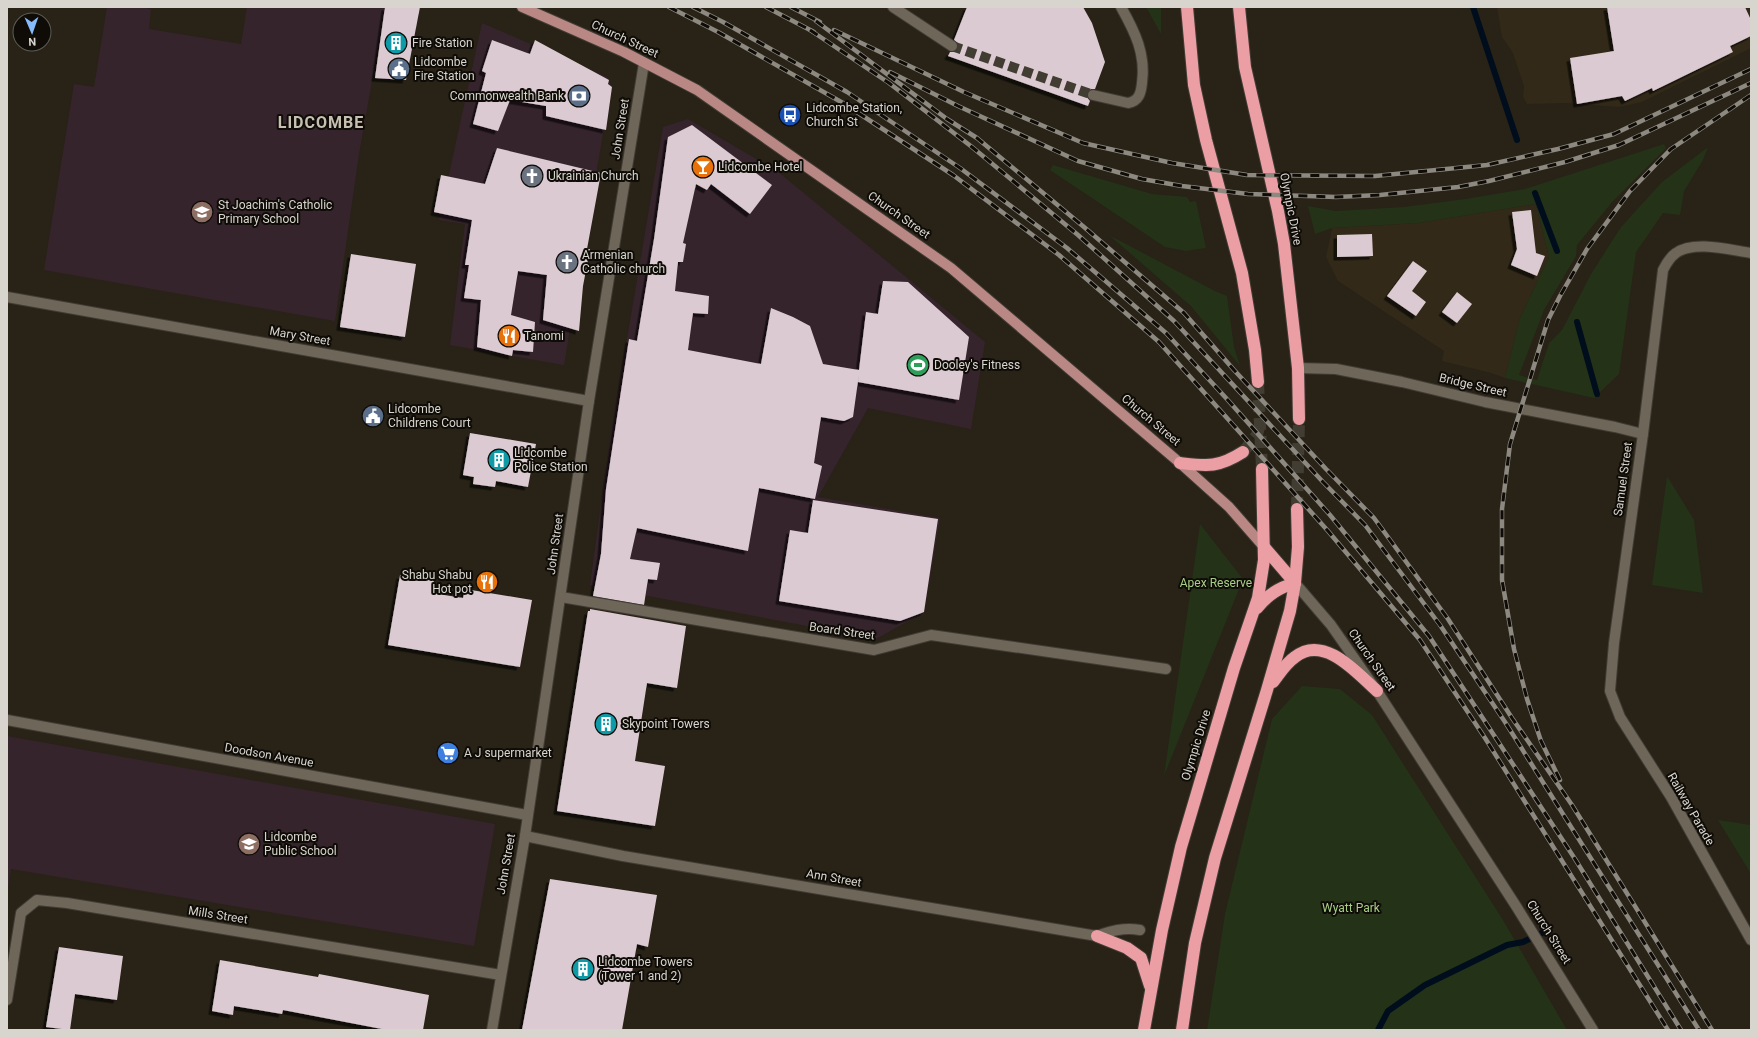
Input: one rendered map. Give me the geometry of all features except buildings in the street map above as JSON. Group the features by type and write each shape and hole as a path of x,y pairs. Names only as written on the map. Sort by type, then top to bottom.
{"highway":[{"path":"1187,7 1190,56 1194,85 1206,140 1242,273 1255,350 1258,382"},
{"name":"Olympic Drive","path":"1239,7 1248,80 1278,211 1284,244 1298,368 1299,419"},
{"path":"1180,463 1209,466 1228,461 1243,452"},
{"name":"Olympic Drive","path":"1144,1030 1162,930 1181,847 1234,668 1256,609 1262,578 1264,547 1262,468"},
{"path":"1182,1030 1195,943 1215,858 1268,690 1288,620 1295,583 1298,547 1297,509"},
{"name":"Church Street","path":"1264,547 1295,583"},
{"path":"1256,609 1270,594 1284,586 1295,583"},
{"path":"1268,690 1286,664 1296,655 1308,651 1327,652 1341,658 1377,691"},
{"path":"1097,936 1127,948 1141,958 1151,989"}],"main road":[{"name":"Church Street","path":"522,7 644,63 697,90 951,268 1180,463 1229,507 1264,547"}],"street":[{"path":"893,7 952,46"},
{"path":"1093,95 1122,103 1133,102 1141,91 1144,65 1142,53 1137,39 1121,7"},
{"name":"John Street","path":"492,1030 525,836 589,401 644,63"},
{"name":"Samuel Street","path":"1610,691 1614,643 1643,434 1663,270 1668,260 1677,253 1688,248 1700,246 1751,253"},
{"name":"Mary Street","path":"7,297 589,401"},
{"name":"Bridge Street","path":"1298,368 1336,369 1402,382 1485,402 1615,427 1643,434"},
{"name":"Church Street","path":"1295,583 1331,625 1377,691 1540,943 1593,1030"},
{"name":"Board Street","path":"561,596 874,650 931,635 1166,669"},
{"name":"Railway Parade","path":"1610,691 1620,717 1670,797 1750,939"},
{"name":"Doodson Avenue","path":"7,720 527,815"},
{"name":"Ann Street","path":"525,836 623,856 1097,936 1111,931 1126,929 1140,930"},
{"name":"Mills Street","path":"7,1000 21,913 37,900 67,903 501,975"}],"shaded area":[{"name":"St Joachim's Catholic Primary School","path":"107,7 140,7 151,9 149,29 241,44 247,7 385,7 359,154 335,321 44,270 74,84 94,87"},
{"path":"1497,7 1751,7 1751,48 1642,102 1619,107 1565,103 1527,104 1523,97 1524,86 1513,53 1502,37"},
{"path":"482,23 607,77 611,86 564,365 450,345 465,224 439,220"},
{"path":"688,119 777,171 985,342 971,429 868,408 818,497 940,518 924,612 876,639 590,585 610,439 663,127"},
{"path":"1536,204 1549,257 1520,318 1505,378 1442,361 1444,351 1338,281 1326,257 1332,228 1418,223"},
{"name":"Lidcombe Public School","path":"7,736 495,824 474,946 11,869 7,895"}],"green space":[{"path":"1146,7 1161,7 1161,34"},
{"path":"1664,144 1666,148 1613,201 1577,245 1576,256 1544,310 1519,375 1537,380 1549,343 1562,330 1591,274 1621,227 1662,182 1708,147 1703,160 1684,191 1680,215 1663,213 1636,252 1619,374 1594,398 1505,378 1520,318 1549,257 1536,204 1418,223 1332,228 1315,234 1308,206 1336,211 1404,207 1525,189"},
{"path":"1053,165 1152,194 1187,197 1190,202 1196,201 1206,248 1186,251 1165,247 1050,170"},
{"path":"1109,235 1227,296 1234,347 1240,366 1191,306"},
{"path":"1667,476 1694,520 1703,593 1652,585"},
{"name":"Apex Reserve","path":"1200,524 1243,579 1164,776"},
{"name":"Wyatt Park","path":"1302,686 1340,689 1372,715 1503,920 1567,1030 1207,1030 1225,914 1272,719"},
{"path":"1718,820 1751,825 1751,874"}],"waterway":[{"path":"1473,7 1517,140"},
{"path":"1535,193 1557,251"},
{"path":"1577,322 1597,394"},
{"path":"1378,1030 1388,1011 1425,985 1507,945 1523,942 1548,930"}],"tunnel":[{"path":"952,46 1093,95"},
{"path":"1258,382 1262,469"},
{"path":"1297,509 1299,419"},
{"path":"1243,452 1257,435 1259,427"}],"railway":[{"path":"669,7 718,32 843,103 953,175 1059,255 1159,342 1328,531 1420,640 1485,738 1668,1030"},
{"path":"693,7 723,22 847,92 960,168 1067,248 1166,333 1330,515 1429,636 1575,859 1681,1030"},
{"path":"766,7 814,32"},
{"path":"791,7 820,22"},
{"path":"816,21 947,119 977,138 1184,313 1234,370 1374,518 1448,619 1512,718 1572,805 1712,1030"},
{"path":"810,30 889,83 972,147 1078,235 1174,321 1323,482 1365,525 1440,625 1505,722 1699,1030"},
{"path":"834,30 964,92 1083,143 1172,163 1247,175 1375,176 1487,165 1558,149 1614,134 1751,69"},
{"path":"890,72 958,106 1078,161 1142,179 1182,186 1248,194 1336,197 1380,195 1458,187 1489,181 1565,162 1619,145 1751,83"},
{"path":"1560,780 1541,741 1527,699 1514,649 1502,580 1502,509 1510,444 1548,320 1587,249 1630,191 1671,149 1751,95"}],"place":[{"name":"Fire Station","path":"396,43"},
{"name":"Lidcombe Fire Station","path":"399,69"},
{"name":"Commonwealth Bank","path":"579,96"},
{"name":"Lidcombe Station, Church St","path":"790,115"},
{"name":"Lidcombe Hotel","path":"703,167"},
{"name":"Ukrainian Church","path":"532,176"},
{"name":"St Joachim's Catholic Primary School","path":"202,212"},
{"name":"Armenian Catholic church","path":"567,262"},
{"name":"Tanomi","path":"509,336"},
{"name":"Dooley's Fitness","path":"918,365"},
{"name":"Lidcombe Childrens Court","path":"373,416"},
{"name":"Lidcombe Police Station","path":"499,460"},
{"name":"Shabu Shabu Hot pot","path":"487,582"},
{"name":"Skypoint Towers","path":"606,724"},
{"name":"A J supermarket","path":"448,753"},
{"name":"Lidcombe Public School","path":"249,844"},
{"name":"Lidcombe Towers (Tower 1 and 2)","path":"583,969"}],"district":[{"name":"LIDCOMBE","path":"321,122"}]}
